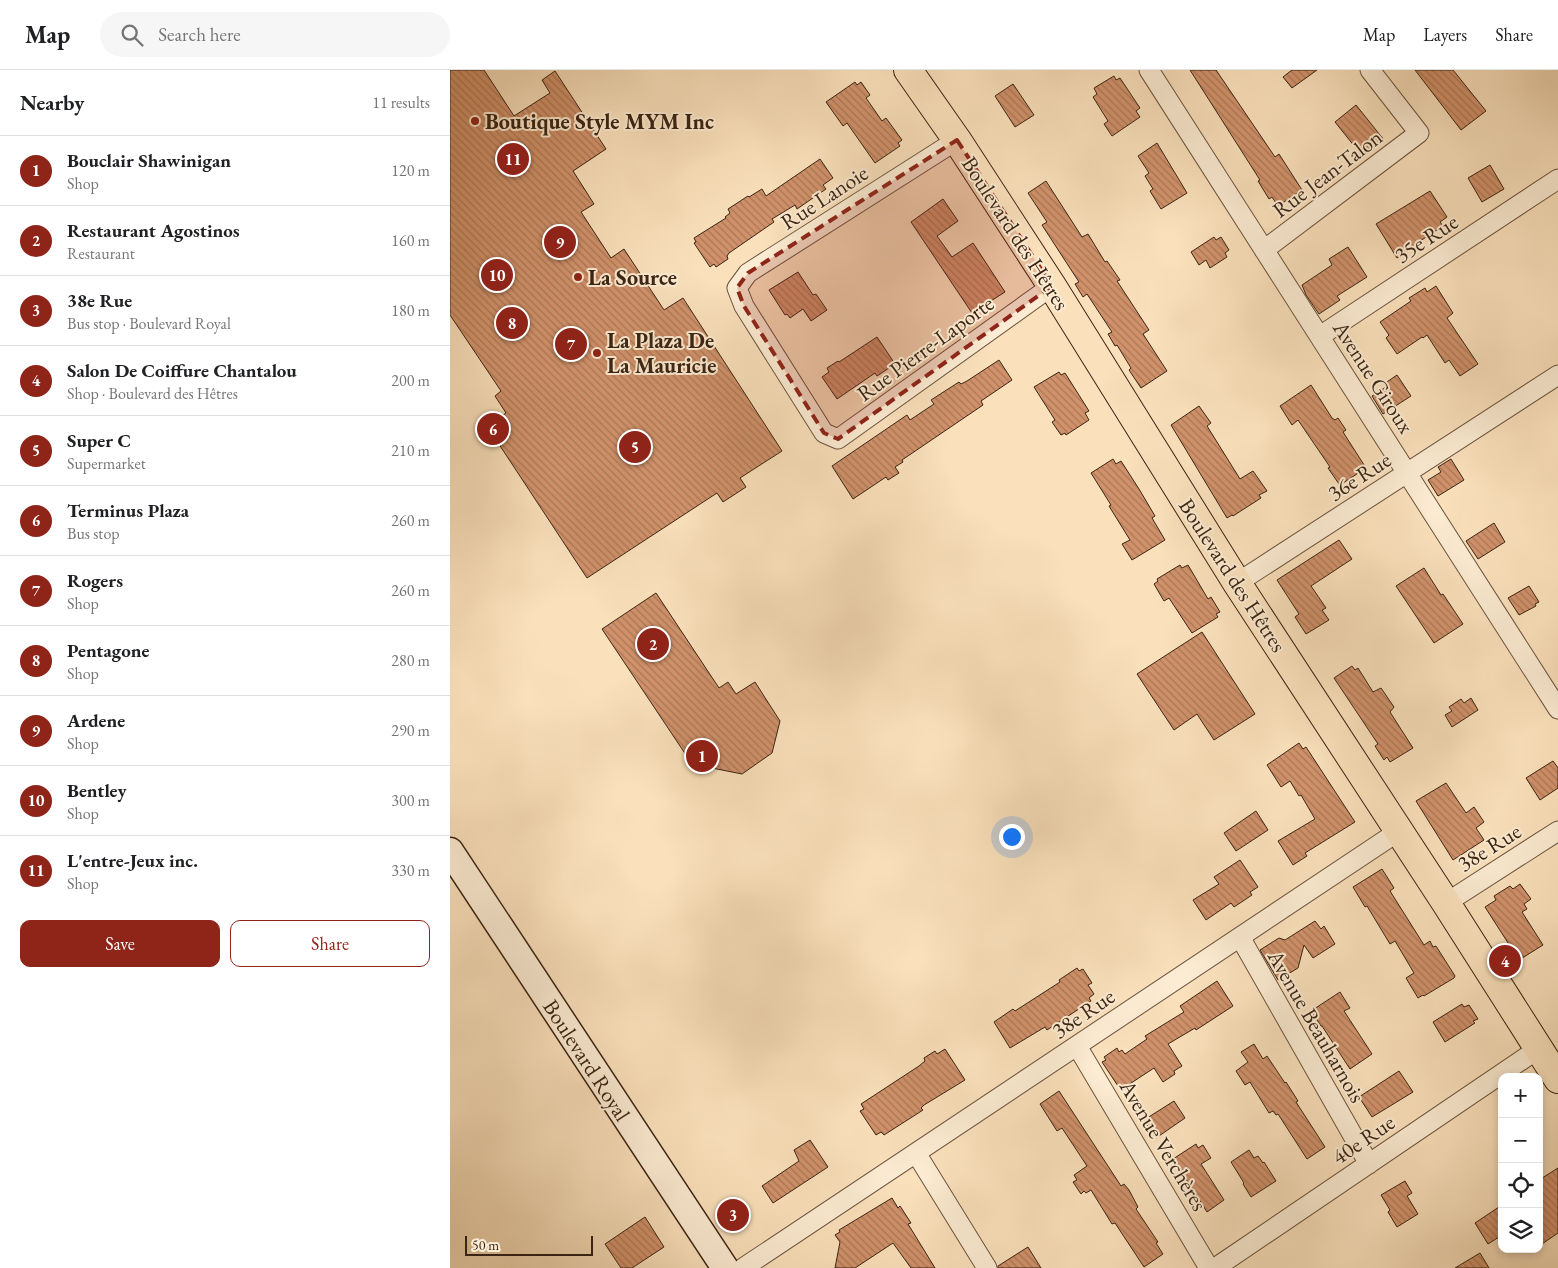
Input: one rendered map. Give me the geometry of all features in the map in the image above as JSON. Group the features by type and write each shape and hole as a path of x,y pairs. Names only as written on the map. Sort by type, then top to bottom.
{"main road":[{"name":"Boulevard des Hêtres","path":"908,70 957,140 1052,286 1237,583 1446,903 1558,1080"}],"street":[{"name":"Avenue Giroux","path":"1149,70 1558,710"},
{"name":"Rue Jean-Talon","path":"1264,250 1419,133 1370,70"},
{"name":"Rue Lanoie","path":"824,433 744,306 737,288 748,273 957,140"},
{"name":"35e Rue","path":"1320,336 1558,179"},
{"name":"Rue Pierre-Laporte","path":"824,433 838,439 1052,286"},
{"name":"36e Rue","path":"1237,583 1558,375"},
{"name":"38e Rue","path":"743,1268 1399,831"},
{"name":"38e Rue","path":"1446,903 1558,831"},
{"name":"Boulevard Royal","path":"450,851 725,1268"},
{"name":"Avenue Beauharnois","path":"1240,937 1369,1164"},
{"name":"Avenue Verchères","path":"1077,1046 1209,1268"},
{"name":"40e Rue","path":"1214,1268 1538,1049"},
{"path":"916,1153 987,1268"}],"highlighted area":[{"path":"957,140 1052,286 838,439 824,433 744,306 737,288 748,273"}],"building":[{"name":"La Plaza De La Mauricie","path":"450,70 484,70 514,116 550,93 542,80 555,71 606,149 573,171 594,204 581,212 611,258 624,249 664,310 683,298 782,451 740,478 746,487 723,502 717,493 587,578 487,426 506,413 495,396 501,391 450,315"},
{"path":"1190,70 1216,70 1275,157 1279,154 1302,190 1278,206 1272,197 1269,199 1258,181 1260,180"},
{"path":"1292,70 1317,70 1292,88 1283,77"},
{"path":"1415,70 1453,70 1486,111 1461,130"},
{"path":"1114,76 1116,80 1120,78 1140,108 1136,111 1140,117 1112,136 1104,124 1108,121 1093,97 1097,94 1094,88"},
{"path":"855,82 857,85 861,82 870,95 866,98 882,121 886,118 902,140 898,143 900,146 875,163 847,123 843,126 826,102"},
{"path":"1013,84 1034,115 1015,127 995,96"},
{"path":"1356,105 1384,140 1363,157 1335,122"},
{"path":"1157,143 1187,193 1161,209 1150,191 1153,189 1145,176 1149,173 1138,156"},
{"path":"820,159 833,178 823,185 826,189 797,209 795,205 772,219 774,222 729,253 728,259 716,267 714,264 710,267 694,243 696,242 694,238 726,218 730,213 728,209 748,196 762,189 766,196"},
{"path":"1490,165 1504,189 1482,202 1468,178"},
{"path":"1046,181 1082,237 1088,234 1105,262 1107,261 1120,280 1117,281 1149,330 1143,334 1167,371 1141,388 1129,370 1131,368 1117,345 1115,346 1108,334 1112,332 1087,294 1083,297 1075,284 1079,282 1042,225 1047,222 1028,193"},
{"path":"1430,191 1447,217 1440,222 1443,226 1417,243 1419,245 1397,258 1376,224"},
{"path":"943,199 958,221 937,236 952,257 973,243 1005,292 972,313 911,222"},
{"path":"1214,237 1216,240 1221,237 1229,250 1225,253 1227,257 1210,268 1206,260 1199,265 1191,252"},
{"path":"1348,247 1367,277 1337,296 1340,300 1319,314 1306,295 1302,285 1332,265 1329,259"},
{"path":"798,272 813,295 816,294 827,310 811,321 803,309 790,318 787,314 785,315 769,290"},
{"path":"1436,286 1453,313 1447,318 1478,364 1460,376 1449,360 1445,363 1427,335 1397,354 1386,338 1389,335 1380,322 1411,301 1409,298 1425,288 1427,292"},
{"path":"877,337 895,364 877,376 875,373 837,399 822,377 829,372 827,368"},
{"path":"999,360 1012,380 981,401 983,405 902,460 903,462 895,467 899,473 888,480 886,477 853,499 832,466 907,415 910,420 934,404 931,400 959,382 961,384 967,381"},
{"path":"1059,372 1061,375 1065,373 1089,411 1085,413 1089,420 1066,435 1065,433 1061,435 1052,422 1055,420 1034,387"},
{"path":"1397,375 1411,396 1383,414 1372,396 1386,387 1384,384"},
{"path":"1311,385 1332,418 1335,420 1338,418 1346,430 1343,432 1366,468 1343,483 1339,484 1328,468 1330,467 1298,420 1292,425 1280,406"},
{"path":"1199,406 1211,423 1207,426 1240,479 1253,471 1267,491 1259,495 1261,498 1227,518 1171,425"},
{"path":"1113,459 1116,464 1121,461 1139,489 1155,516 1152,518 1165,540 1132,560 1122,544 1130,540 1091,473"},
{"path":"1451,459 1464,480 1438,496 1428,480 1441,472 1438,467"},
{"path":"1494,523 1505,542 1478,559 1466,541"},
{"path":"1339,540 1352,559 1311,586 1326,608 1322,610 1329,620 1306,634 1295,617 1299,614 1277,580"},
{"path":"1180,565 1182,568 1188,565 1208,599 1211,597 1220,612 1216,614 1218,617 1192,633 1169,598 1164,601 1154,584 1158,581 1157,579"},
{"path":"1424,568 1463,624 1434,643 1396,586"},
{"path":"1529,586 1539,602 1535,604 1536,606 1519,615 1508,598"},
{"path":"656,593 719,688 728,682 736,694 755,682 780,721 772,753 742,774 692,764 602,629"},
{"path":"1202,632 1255,714 1214,740 1197,714 1174,730 1137,674"},
{"path":"1352,666 1355,670 1358,668 1373,692 1381,688 1394,707 1390,712 1413,748 1390,762 1387,757 1384,760 1375,746 1378,744 1334,678"},
{"path":"1471,698 1478,710 1452,727 1445,715 1452,711 1449,707 1461,699 1464,703"},
{"path":"1299,743 1303,749 1306,747 1355,822 1305,853 1307,856 1293,865 1278,841 1315,819 1290,781 1281,787 1267,765"},
{"path":"1553,761 1558,768 1558,788 1540,800 1526,778"},
{"path":"1446,783 1466,813 1474,807 1484,822 1476,828 1484,840 1453,860 1416,801"},
{"path":"1256,811 1268,830 1236,851 1224,833"},
{"path":"1240,860 1258,887 1250,892 1252,895 1234,907 1231,903 1206,920 1193,900 1219,884 1214,877"},
{"path":"1382,869 1394,888 1390,891 1424,945 1430,941 1433,947 1436,946 1455,976 1418,998 1406,978 1414,973 1395,941 1390,944 1353,887"},
{"path":"1520,884 1531,899 1524,904 1527,909 1522,912 1543,945 1519,960 1485,907 1496,900 1494,896 1510,886 1513,889"},
{"path":"1315,921 1321,929 1324,926 1335,944 1313,958 1304,945 1298,968 1278,980 1260,950 1279,938 1285,940"},
{"path":"1077,968 1079,971 1083,969 1092,983 1088,985 1094,994 1089,998 1091,1001 1047,1030 1045,1027 1010,1048 994,1022 1060,982 1059,980"},
{"path":"1217,981 1233,1006 1196,1030 1195,1028 1168,1044 1182,1066 1174,1071 1175,1074 1163,1082 1154,1068 1122,1089 1118,1086 1102,1062 1106,1060 1104,1057 1117,1048 1119,1052 1122,1050 1125,1054 1147,1039 1145,1036 1184,1012 1180,1006"},
{"path":"1340,992 1350,1008 1344,1011 1372,1054 1350,1069 1311,1011"},
{"path":"1462,1004 1464,1007 1469,1005 1478,1019 1473,1021 1475,1023 1445,1042 1433,1022"},
{"path":"1254,1044 1263,1059 1267,1056 1286,1082 1298,1101 1296,1102 1325,1147 1307,1159 1278,1114 1276,1115 1273,1111 1269,1113 1250,1082 1245,1085 1236,1071 1248,1062 1241,1052"},
{"path":"945,1049 965,1080 924,1105 921,1108 923,1110 884,1135 881,1132 876,1135 860,1111 864,1109 861,1104 919,1066 925,1061 924,1058 935,1051 937,1054"},
{"path":"1399,1071 1413,1092 1372,1117 1359,1097"},
{"path":"1059,1091 1121,1186 1124,1184 1129,1190 1138,1207 1136,1209 1158,1242 1156,1243 1163,1254 1144,1267 1115,1223 1112,1224 1091,1190 1086,1193 1084,1191 1081,1194 1073,1182 1077,1180 1074,1175 1087,1166 1062,1128 1057,1131 1040,1104"},
{"path":"1174,1101 1185,1118 1156,1138 1144,1120"},
{"path":"810,1140 828,1167 773,1203 762,1186 799,1161 794,1150"},
{"path":"1196,1144 1198,1148 1203,1145 1211,1158 1201,1164 1224,1200 1207,1212 1173,1159"},
{"path":"1249,1150 1254,1158 1258,1156 1264,1162 1276,1181 1251,1197 1231,1162"},
{"path":"1558,1168 1558,1233 1543,1243 1543,1208 1543,1177"},
{"path":"1405,1181 1412,1193 1407,1196 1418,1214 1397,1227 1381,1195"},
{"path":"892,1198 898,1208 900,1206 911,1223 908,1224 935,1268 911,1268 893,1243 855,1268 835,1268 840,1242 835,1235 840,1232 839,1230"},
{"path":"1498,1208 1498,1238 1488,1244 1475,1223"},
{"path":"645,1217 664,1247 632,1268 621,1268 605,1244"},
{"path":"1028,1247 1041,1268 998,1268 998,1266"},
{"path":"1480,1253 1489,1268 1455,1268"}],"place":[{"name":"Boutique Style MYM Inc","path":"475,121"},
{"name":"L'entre-Jeux inc.","path":"513,159"},
{"name":"Ardene","path":"560,242"},
{"name":"Bentley","path":"497,275"},
{"name":"La Source","path":"578,277"},
{"name":"Pentagone","path":"512,323"},
{"name":"Rogers","path":"571,344"},
{"name":"La Plaza De La Mauricie","path":"597,353"},
{"name":"Terminus Plaza","path":"493,429"},
{"name":"Super C","path":"635,447"},
{"name":"Restaurant Agostinos","path":"653,644"},
{"name":"Bouclair Shawinigan","path":"702,756"},
{"name":"Salon De Coiffure Chantalou","path":"1505,961"},
{"name":"38e Rue","path":"733,1215"}]}
